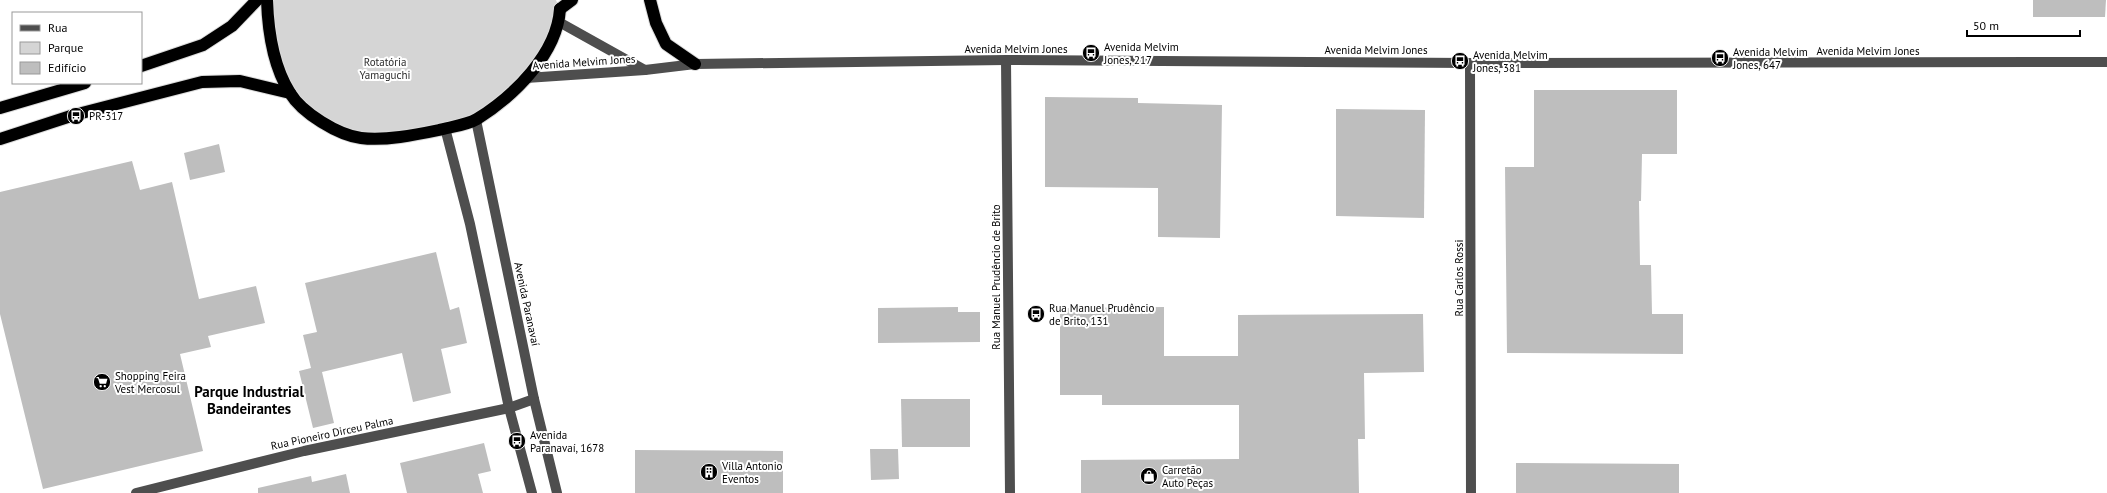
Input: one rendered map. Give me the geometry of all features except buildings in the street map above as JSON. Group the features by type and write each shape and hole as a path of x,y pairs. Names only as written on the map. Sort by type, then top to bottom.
{"highway":[{"path":"142,66 203,45 232,26 257,0"},
{"path":"267,0 268,29 276,61 290,93 304,110 330,127 360,138 409,136 476,120 502,100 526,78 548,51 559,22 558,5 572,0"},
{"path":"650,0 656,23 666,44 695,64"},
{"path":"0,139 74,115 202,82 240,81 290,93"},
{"path":"0,108 82,84"}],"street":[{"name":"Avenida Melvim Jones","path":"559,22 645,70"},
{"name":"Avenida Melvim Jones","path":"526,78 645,70 695,64 1006,60 1470,63 2107,62"},
{"name":"Rua Manuel Prudêncio de Brito","path":"1006,60 1010,493"},
{"name":"Rua Carlos Rossi","path":"1470,63 1471,493"},
{"name":"Avenida Paranavaí","path":"476,120 534,399 557,493"},
{"path":"446,128 470,224 509,408 532,493"},
{"name":"Rua Pioneiro Dirceu Palma","path":"136,493 304,451 509,408 534,399"}],"green space":[{"name":"Rotatória Yamaguchi","path":"267,0 556,0 560,10 548,51 476,120 360,138 304,110 276,61"}],"place":[{"name":"Avenida Melvim Jones, 217","path":"1091,53"},
{"name":"Avenida Melvim Jones, 647","path":"1720,58"},
{"name":"Avenida Melvim Jones, 381","path":"1460,61"},
{"name":"PR-317","path":"76,116"},
{"name":"Rua Manuel Prudêncio de Brito, 131","path":"1036,314"},
{"name":"Shopping Feira Vest Mercosul","path":"102,382"},
{"name":"Avenida Paranavaí, 1678","path":"517,441"},
{"name":"Villa Antonio Eventos","path":"709,472"},
{"name":"Carretão Auto Peças","path":"1149,476"}],"district":[{"name":"Parque Industrial Bandeirantes","path":"249,400"}]}
